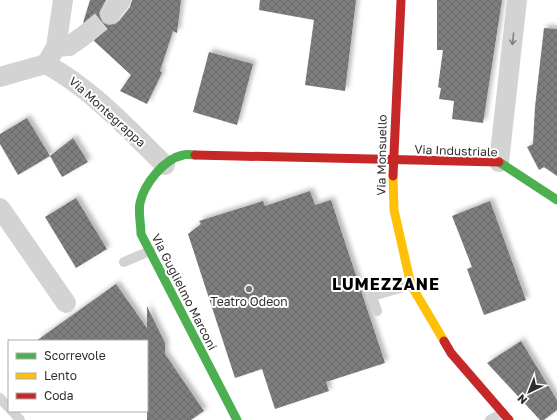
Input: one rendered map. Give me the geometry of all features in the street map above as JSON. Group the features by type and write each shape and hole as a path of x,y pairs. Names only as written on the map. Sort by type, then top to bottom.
{"street":[{"path":"51,56 63,0"},
{"name":"Via Monsuello","path":"401,0 392,161 394,210 411,285 451,353 506,416"},
{"path":"499,162 517,0"},
{"path":"0,77 51,56 86,34"},
{"name":"Via Montegrappa","path":"51,56 72,78 102,104 165,165"},
{"name":"Via Guglielmo Marconi","path":"237,420 141,234 140,203 151,180 165,165 175,158 183,155 392,161"},
{"name":"Via Industriale","path":"392,161 499,162 557,200"},
{"path":"0,208 66,303"}],"lane":[{"path":"124,262 150,251"},
{"path":"372,296 411,285"},
{"path":"368,286 377,312"},
{"path":"0,398 8,407"},
{"path":"13,412 20,420"},
{"path":"490,420 506,416"}],"building":[{"path":"90,0 106,0 99,13 103,23 109,25 115,24 119,21 130,7 132,0 181,0 177,33 173,31 160,71 162,73 147,104 120,91 131,75 94,41 97,33 95,27 90,23 83,23"},
{"path":"260,0 356,0 345,91 305,85 314,20 259,10"},
{"path":"437,0 502,0 483,123 452,119 454,101 439,99 441,88 438,87 443,50 437,50"},
{"path":"544,28 557,29 557,176 544,167 539,170 527,147 533,144 535,107"},
{"path":"209,52 253,64 237,125 193,112"},
{"path":"27,118 50,156 18,175 0,144 0,134"},
{"path":"73,138 88,162 62,177 50,156"},
{"path":"310,191 315,205 331,200 385,363 326,382 329,391 275,409 262,369 235,378 188,234 201,224 199,221 263,201 265,206"},
{"path":"76,198 107,249 76,268 45,217"},
{"path":"490,201 526,300 484,315 467,269 472,267 452,216"},
{"path":"116,284 147,328 147,306 165,343 165,354 204,411 191,420 147,420 148,340 37,340"},
{"path":"521,341 557,400 557,410 544,420 540,420 487,363"}],"tunnel":[{"path":"86,34 110,14"}],"traffic: fast":[{"path":"195,155 176,157 162,167 150,181 142,196 139,207 141,234 237,420"},
{"path":"499,162 557,200"}],"traffic: slow":[{"path":"393,176 394,210 411,285 444,341"}],"traffic: jam":[{"path":"393,176 401,0"},
{"path":"195,155 499,162"},
{"path":"444,341 451,353 509,420"}],"place":[{"name":"Teatro Odeon","path":"249,289"}],"district":[{"name":"LUMEZZANE","path":"386,284"}]}
